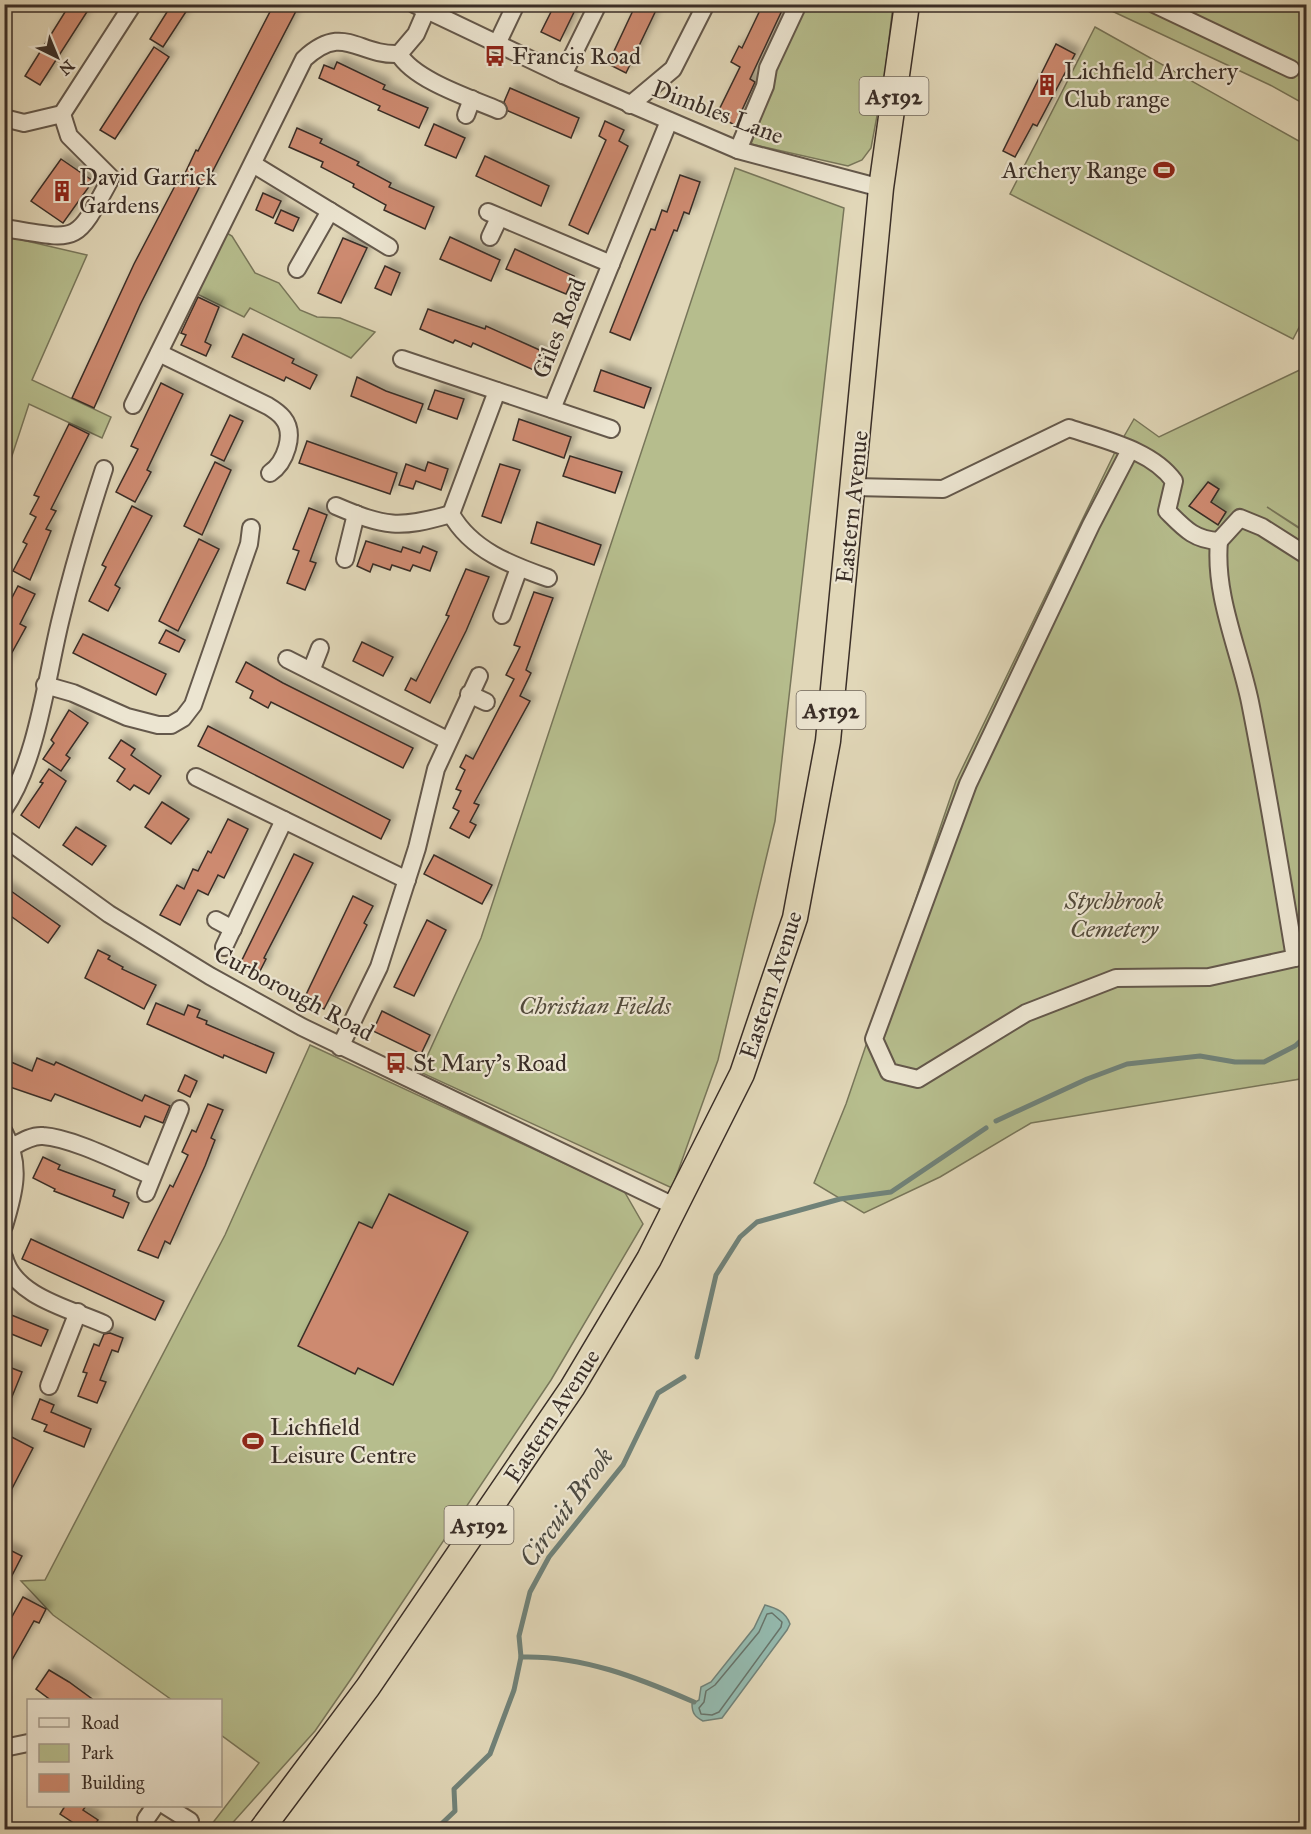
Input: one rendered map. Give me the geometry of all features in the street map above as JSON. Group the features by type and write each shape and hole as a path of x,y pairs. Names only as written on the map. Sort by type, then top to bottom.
{"highway":[{"name":"Eastern Avenue","path":"261,1830 368,1687 572,1388 618,1313 676,1207 742,1074 795,918 828,741 881,188 907,4"}],"street":[{"path":"4,118 24,123 62,114 133,4"},
{"path":"496,44 516,4"},
{"path":"563,75 598,4"},
{"path":"630,105 673,69 706,4"},
{"path":"738,150 765,86 768,68 798,4"},
{"path":"1154,4 1291,69"},
{"path":"133,405 304,59 320,44 341,40 388,55 399,54 416,34 420,8"},
{"name":"Dimbles Lane","path":"420,8 630,105 738,150 881,188"},
{"path":"399,54 405,65 498,110"},
{"path":"466,115 472,99"},
{"path":"4,228 61,237 77,232 87,222 111,178 69,136 62,114"},
{"name":"Giles Road","path":"552,409 669,122"},
{"path":"253,164 389,247"},
{"path":"297,269 330,211"},
{"name":"Giles Road","path":"490,237 493,215 611,264"},
{"path":"159,353 268,406 283,417 288,425 287,450 278,468 270,473"},
{"name":"Giles Road","path":"402,359 418,373 497,391 611,429"},
{"name":"Giles Road","path":"451,514 497,391"},
{"path":"854,487 943,489 1069,428 1130,450 1165,468 1174,481 1167,511 1203,540 1219,541"},
{"path":"1130,450 1091,525 968,784 874,1039 889,1072 918,1079 1026,1013 1116,978 1209,977 1301,955 1249,699 1229,625 1217,560 1219,541 1240,518 1262,527 1306,555"},
{"path":"4,809 20,783 45,685 97,510 104,469"},
{"path":"336,506 386,525 419,523 451,514 458,528 498,558 548,578"},
{"path":"345,559 356,514"},
{"path":"45,685 73,693 127,717 171,725 183,718 193,705 249,544 251,528"},
{"path":"502,615 519,568"},
{"path":"311,671 320,648"},
{"path":"287,660 447,740"},
{"path":"340,1047 379,968 407,880 436,769 447,740 479,676"},
{"path":"469,694 486,702"},
{"path":"201,784 284,820 407,880"},
{"path":"224,947 284,820"},
{"name":"Curborough Road","path":"4,838 109,914 210,976 340,1047 676,1207"},
{"path":"216,920 233,929"},
{"path":"146,1193 180,1109"},
{"path":"4,1227 17,1172 8,1140 23,1140 40,1136 59,1139 155,1169"},
{"path":"4,1257 7,1268 22,1286 56,1304 104,1324"},
{"path":"49,1386 78,1312"},
{"path":"55,1368 70,1377"},
{"path":"4,1748 27,1743"},
{"path":"168,1807 190,1821"}],"green space":[{"path":"804,5 893,5 885,73 871,148 862,160 848,166 751,144 771,90 773,67"},
{"path":"1099,5 1306,5 1306,105 1270,85"},
{"name":"Archery Range","path":"1095,27 1306,145 1306,314 1293,339 1010,194"},
{"name":"Christian Fields","path":"735,168 844,208 775,821 718,1060 672,1188 420,1072 481,938"},
{"path":"225,232 232,236 255,273 279,283 300,310 317,317 340,318 375,332 351,358 250,308 244,317 195,293"},
{"path":"5,236 87,255 32,380 111,417 102,438 29,404 5,477"},
{"name":"Stychbrook Cemetery","path":"1306,367 1306,532 1267,507 1306,533 1306,1078 1031,1123 940,1177 864,1213 814,1183 846,1104 956,781 1115,452 1134,419 1159,437"},
{"name":"Lichfield Leisure Centre","path":"310,1045 624,1191 643,1224 551,1380 315,1731 227,1829 208,1829 259,1763 222,1736 222,1699 171,1699 53,1615 21,1581 45,1580 225,1235"}],"water":[{"path":"765,1605 777,1609 786,1616 790,1624 787,1630 722,1718 703,1721 693,1712 692,1704 699,1700 701,1687 711,1682 754,1628"}],"building":[{"path":"70,4 92,4 40,85 25,76"},
{"path":"172,4 191,4 163,47 150,39"},
{"path":"274,4 282,4 296,11 206,184 202,182 140,305 94,408 72,398 134,264 177,182 180,184 196,150 198,151"},
{"path":"555,4 578,4 560,41 541,32"},
{"path":"636,4 659,4 626,73 608,64"},
{"path":"763,4 785,4 750,79 755,82 735,125 716,116 740,67 731,62 739,46 742,48"},
{"name":"Lichfield Archery Club range","path":"1056,44 1075,54 1037,126 1033,124 1015,157 1003,151"},
{"path":"154,47 169,57 115,139 100,130"},
{"path":"337,62 385,85 383,89 428,108 419,128 378,110 380,106 319,78 324,65 334,69"},
{"path":"510,88 579,118 571,138 508,111 504,102"},
{"path":"605,121 624,130 619,141 628,146 588,234 569,225 606,140 599,136"},
{"path":"434,124 465,138 456,158 425,145"},
{"path":"297,128 322,139 320,143 359,162 357,165 391,183 389,187 434,207 425,229 384,210 386,205 353,187 354,184 321,167 323,162 289,147"},
{"path":"485,156 549,186 541,206 476,176"},
{"name":"David Garrick Gardens","path":"61,159 93,181 63,223 31,201"},
{"path":"680,175 700,182 689,214 684,212 677,231 674,230 630,340 610,332 651,229 655,230 662,210 667,212"},
{"path":"263,193 281,201 273,218 256,210"},
{"path":"281,210 299,218 293,231 275,223"},
{"path":"450,237 500,260 491,281 440,259"},
{"path":"343,238 367,248 341,303 318,293"},
{"path":"515,249 574,276 566,294 506,269"},
{"path":"385,266 400,273 391,295 375,288"},
{"path":"198,297 219,307 205,342 211,345 206,356 181,345 186,335 181,333"},
{"path":"428,309 485,329 486,326 544,352 536,371 473,343 471,347 455,340 453,343 420,329"},
{"path":"243,334 294,359 292,363 317,375 310,389 286,377 284,381 232,357"},
{"path":"601,370 651,388 644,408 594,391"},
{"path":"357,377 386,391 423,404 416,423 351,396"},
{"path":"161,383 183,394 147,470 151,472 135,502 116,492 138,449 131,446"},
{"path":"435,390 464,399 457,419 428,409"},
{"path":"230,415 243,421 224,461 211,455"},
{"path":"519,419 571,437 564,458 513,440"},
{"path":"69,424 89,434 51,509 56,511 46,529 51,531 30,580 13,571 27,544 23,542 36,517 30,514 39,497 34,495"},
{"path":"307,441 397,473 390,494 299,463"},
{"path":"570,456 622,472 615,493 563,476"},
{"path":"215,462 231,470 202,535 184,526"},
{"path":"428,462 448,469 441,490 416,481 413,489 399,485 406,464 425,471"},
{"path":"500,464 520,470 501,523 482,516"},
{"path":"1208,482 1219,489 1211,502 1226,512 1218,525 1189,506"},
{"path":"132,506 152,516 115,585 120,588 108,611 89,601 106,567 102,565"},
{"path":"309,508 327,515 310,561 316,563 305,590 287,583 299,551 293,549"},
{"path":"537,522 601,545 594,565 531,543"},
{"path":"199,539 219,549 178,631 159,621"},
{"path":"366,541 401,552 403,547 420,553 423,546 437,552 430,571 413,565 410,571 392,565 390,570 373,564 370,572 357,566"},
{"path":"466,569 489,577 466,631 430,703 405,690 411,678 416,681 449,616 446,615"},
{"path":"18,586 35,594 20,624 26,627 4,667 4,613"},
{"path":"534,592 553,598 526,670 531,673 520,696 530,701 474,803 479,805 470,822 476,825 469,838 450,828 459,811 453,808 461,791 456,789 465,770 460,767 466,755 473,759 514,679 506,675 520,647 514,645"},
{"path":"166,630 185,640 179,652 159,643"},
{"path":"83,634 166,674 156,695 73,653"},
{"path":"362,642 393,657 383,676 353,661"},
{"path":"246,662 413,748 403,768 271,702 268,708 250,698 253,691 236,682"},
{"path":"69,710 88,723 66,755 70,758 61,771 43,759 54,743 51,740"},
{"path":"208,726 390,820 381,839 198,746"},
{"path":"121,740 135,749 131,755 161,776 149,794 134,785 130,790 117,781 125,769 109,758"},
{"path":"49,769 66,781 39,828 21,815 43,783 40,782"},
{"path":"162,802 189,819 171,844 145,827"},
{"path":"228,819 248,829 224,878 218,875 208,895 198,890 180,925 160,915 177,885 184,889 193,869 198,871 208,851 211,853"},
{"path":"76,827 106,846 92,865 63,845"},
{"path":"294,854 313,863 264,958 266,959 259,973 240,964"},
{"path":"434,855 492,885 482,904 424,874"},
{"path":"4,886 60,926 48,943 12,917 4,927"},
{"path":"353,896 373,906 364,923 367,925 324,1009 304,999"},
{"path":"427,920 446,930 414,996 394,987"},
{"path":"98,950 110,956 108,959 123,967 122,969 156,985 144,1009 85,978"},
{"path":"156,1003 184,1015 188,1005 200,1010 197,1017 207,1021 206,1024 274,1053 266,1073 224,1055 223,1058 147,1024"},
{"path":"382,1011 430,1035 421,1054 373,1031"},
{"path":"37,1058 54,1065 56,1062 142,1101 145,1095 170,1106 163,1123 145,1116 140,1127 55,1094 51,1101 4,1085 4,1059 32,1071"},
{"path":"185,1075 197,1081 190,1097 178,1091"},
{"path":"208,1104 223,1110 211,1138 215,1140 170,1244 165,1241 158,1258 138,1250 170,1185 173,1187 188,1155 182,1152 192,1130 196,1132"},
{"path":"43,1157 60,1165 58,1169 115,1190 113,1196 129,1203 123,1218 54,1191 55,1189 33,1178"},
{"path":"389,1194 468,1232 393,1385 358,1368 355,1374 298,1346 359,1222 372,1228"},
{"path":"31,1239 164,1301 155,1320 22,1259"},
{"path":"9,1314 48,1330 41,1346 4,1331"},
{"path":"110,1333 123,1338 118,1352 112,1350 100,1380 106,1382 97,1403 78,1396 87,1373 83,1372 94,1344 99,1346 104,1334"},
{"path":"4,1365 22,1372 5,1414 4,1414"},
{"path":"40,1399 54,1405 51,1412 91,1429 84,1447 44,1431 47,1425 32,1419"},
{"path":"4,1433 33,1448 4,1504"},
{"path":"4,1547 22,1556 4,1591"},
{"path":"23,1597 46,1609 39,1623 34,1621 4,1674 4,1631"},
{"path":"49,1670 92,1699 49,1699 36,1689"},
{"path":"64,1807 85,1807 83,1810 98,1820 91,1830 71,1830 75,1824 60,1814"}],"waterway":[{"name":"Circuit Brook","path":"996,1121 1087,1079 1127,1064 1200,1056 1235,1062 1264,1062 1295,1046 1306,1036"},
{"name":"Circuit Brook","path":"697,1357 716,1275 740,1237 757,1222 840,1199 891,1192 986,1128"},
{"name":"Circuit Brook","path":"435,1830 455,1811 454,1789 490,1754 514,1690 521,1657 519,1636 530,1592 549,1557 623,1465 658,1393 684,1377"},
{"path":"521,1657 543,1657 588,1664 631,1677 694,1702"}],"place":[{"name":"Francis Road","path":"495,56"},
{"name":"Lichfield Archery Club range","path":"1047,85"},
{"name":"Archery Range","path":"1164,170"},
{"name":"David Garrick Gardens","path":"62,191"},
{"name":"St Mary's Road","path":"396,1063"},
{"name":"Lichfield Leisure Centre","path":"253,1441"}]}
